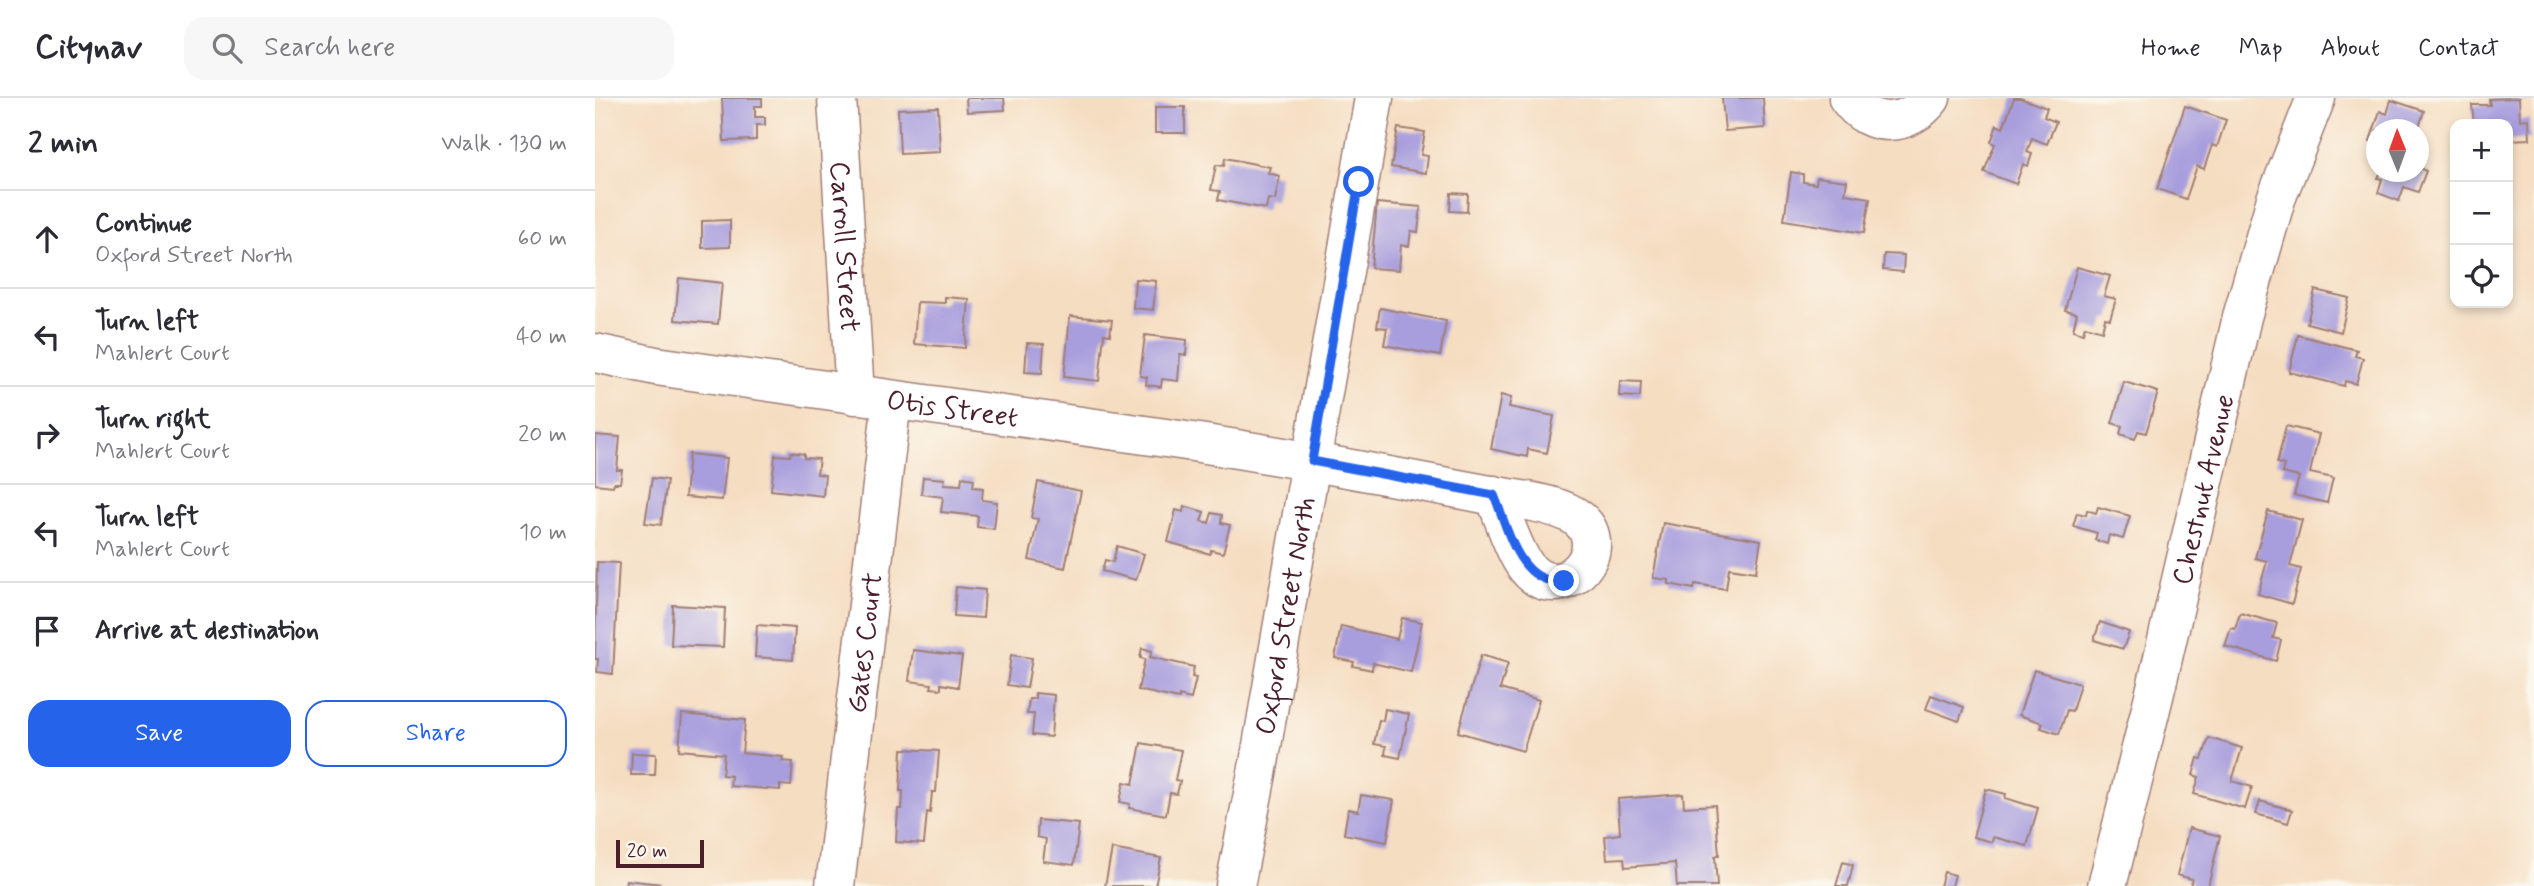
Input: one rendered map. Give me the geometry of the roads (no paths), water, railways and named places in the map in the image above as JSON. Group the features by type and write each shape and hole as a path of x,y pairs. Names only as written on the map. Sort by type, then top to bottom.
{"street":[{"name":"Carroll Street","path":"837,98 855,395"},
{"name":"Oxford Street North","path":"1235,886 1259,763 1374,98"},
{"path":"1848,98 1864,114 1885,121 1906,119 1915,115 1931,98"},
{"name":"Chestnut Avenue","path":"2107,886 2242,317 2276,199 2316,98"},
{"name":"Otis Street","path":"595,354 656,366 1160,437 1312,461 1494,495"},
{"name":"Gates Court","path":"835,886 892,400"}]}
